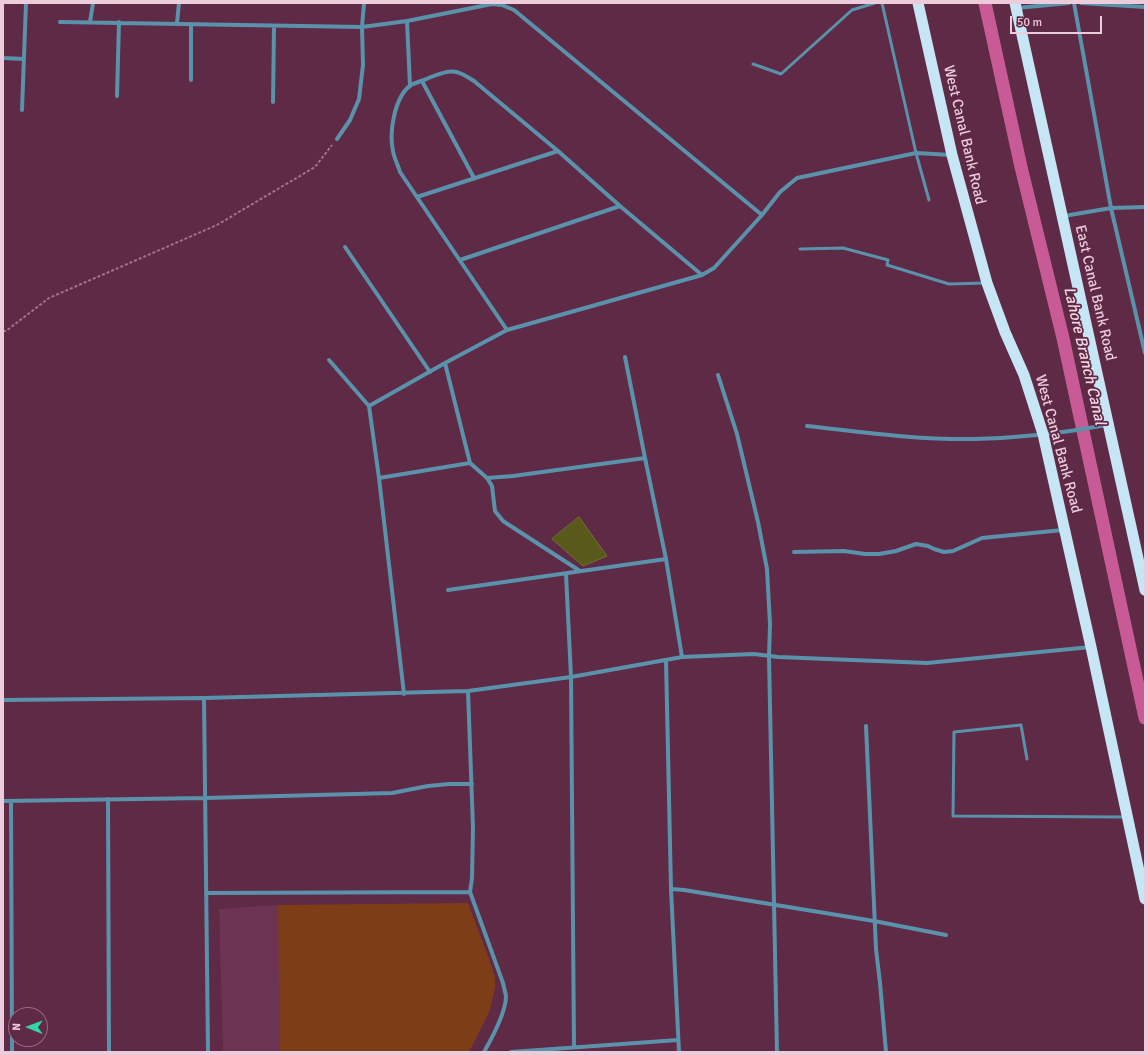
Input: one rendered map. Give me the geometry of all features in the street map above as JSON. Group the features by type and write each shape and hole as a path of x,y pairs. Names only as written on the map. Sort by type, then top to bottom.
{"highway":[{"name":"West Canal Bank Road","path":"918,3 952,154 986,283 1005,332 1024,374 1043,434 1091,647 1145,899"},
{"name":"East Canal Bank Road","path":"1016,5 1145,590"}],"street":[{"path":"22,110 26,3"},
{"path":"90,22 93,3"},
{"path":"176,23 180,3"},
{"path":"337,139 350,120 359,99 363,65 362,27 364,3"},
{"path":"1016,5 1069,3"},
{"path":"1074,3 1111,208 1145,353"},
{"path":"1081,3 1145,7"},
{"path":"60,22 362,27 407,21 492,4 502,5 514,10 762,215"},
{"path":"407,21 410,86"},
{"path":"117,96 119,22"},
{"path":"191,24 191,80"},
{"path":"273,102 274,26"},
{"path":"3,58 24,59"},
{"path":"507,330 400,172 393,151 392,136 397,106 401,97 410,86 440,74 452,71 462,73 474,81 702,274"},
{"path":"422,81 474,178"},
{"path":"416,197 558,151"},
{"path":"369,406 507,330 702,274 714,268 762,215 780,192 797,178 916,153 952,154"},
{"path":"460,260 620,206"},
{"path":"1062,216 1111,208 1145,206"},
{"path":"345,247 430,372"},
{"path":"625,356 644,458 666,559 682,657"},
{"path":"329,360 369,406 380,478 404,694"},
{"path":"445,363 470,463 487,478 492,486 495,511 500,519 580,571"},
{"path":"718,375 737,434 758,522 767,569 770,624 769,656 778,1052"},
{"path":"807,426 912,437 973,439 1062,432 1109,424"},
{"path":"487,478 513,476 644,458"},
{"path":"380,478 470,463"},
{"path":"794,552 835,551 879,554 896,551 916,544 928,546 944,552 953,551 982,538 1065,530"},
{"path":"448,590 666,559"},
{"path":"566,574 571,677 574,1047"},
{"path":"3,700 204,698 404,694 468,691 571,677 682,657 754,654 769,656 927,663 1091,647"},
{"path":"666,660 671,889 678,1052"},
{"path":"468,691 472,784 472,871 470,892 503,983 506,997 504,1007 486,1052"},
{"path":"204,698 208,1052"},
{"path":"866,726 874,921 886,1052"},
{"path":"3,801 392,793 428,786 472,784"},
{"path":"108,799 109,1052"},
{"path":"11,801 12,1052"},
{"path":"671,889 874,921 946,935"},
{"path":"207,893 470,892"},
{"path":"511,1052 678,1040"}],"lane":[{"path":"753,64 781,74 852,10 875,3"},
{"path":"882,3 916,153 930,200"},
{"path":"800,249 843,248 888,260 887,265 950,284 986,283"},
{"path":"1027,760 1021,725 954,732 953,816 1127,817"}],"path":[{"path":"3,331 6,331 49,298 217,225 315,167 337,139"}],"shaded area":[{"path":"468,903 495,977 495,987 490,1010 469,1052 280,1052 278,905"},
{"path":"278,905 281,1052 223,1052 219,909"}],"building":[{"path":"579,517 607,556 583,566 552,539"}],"waterway":[{"name":"Lahore Branch Canal","path":"985,3 1021,167 1063,338 1145,718"}]}
